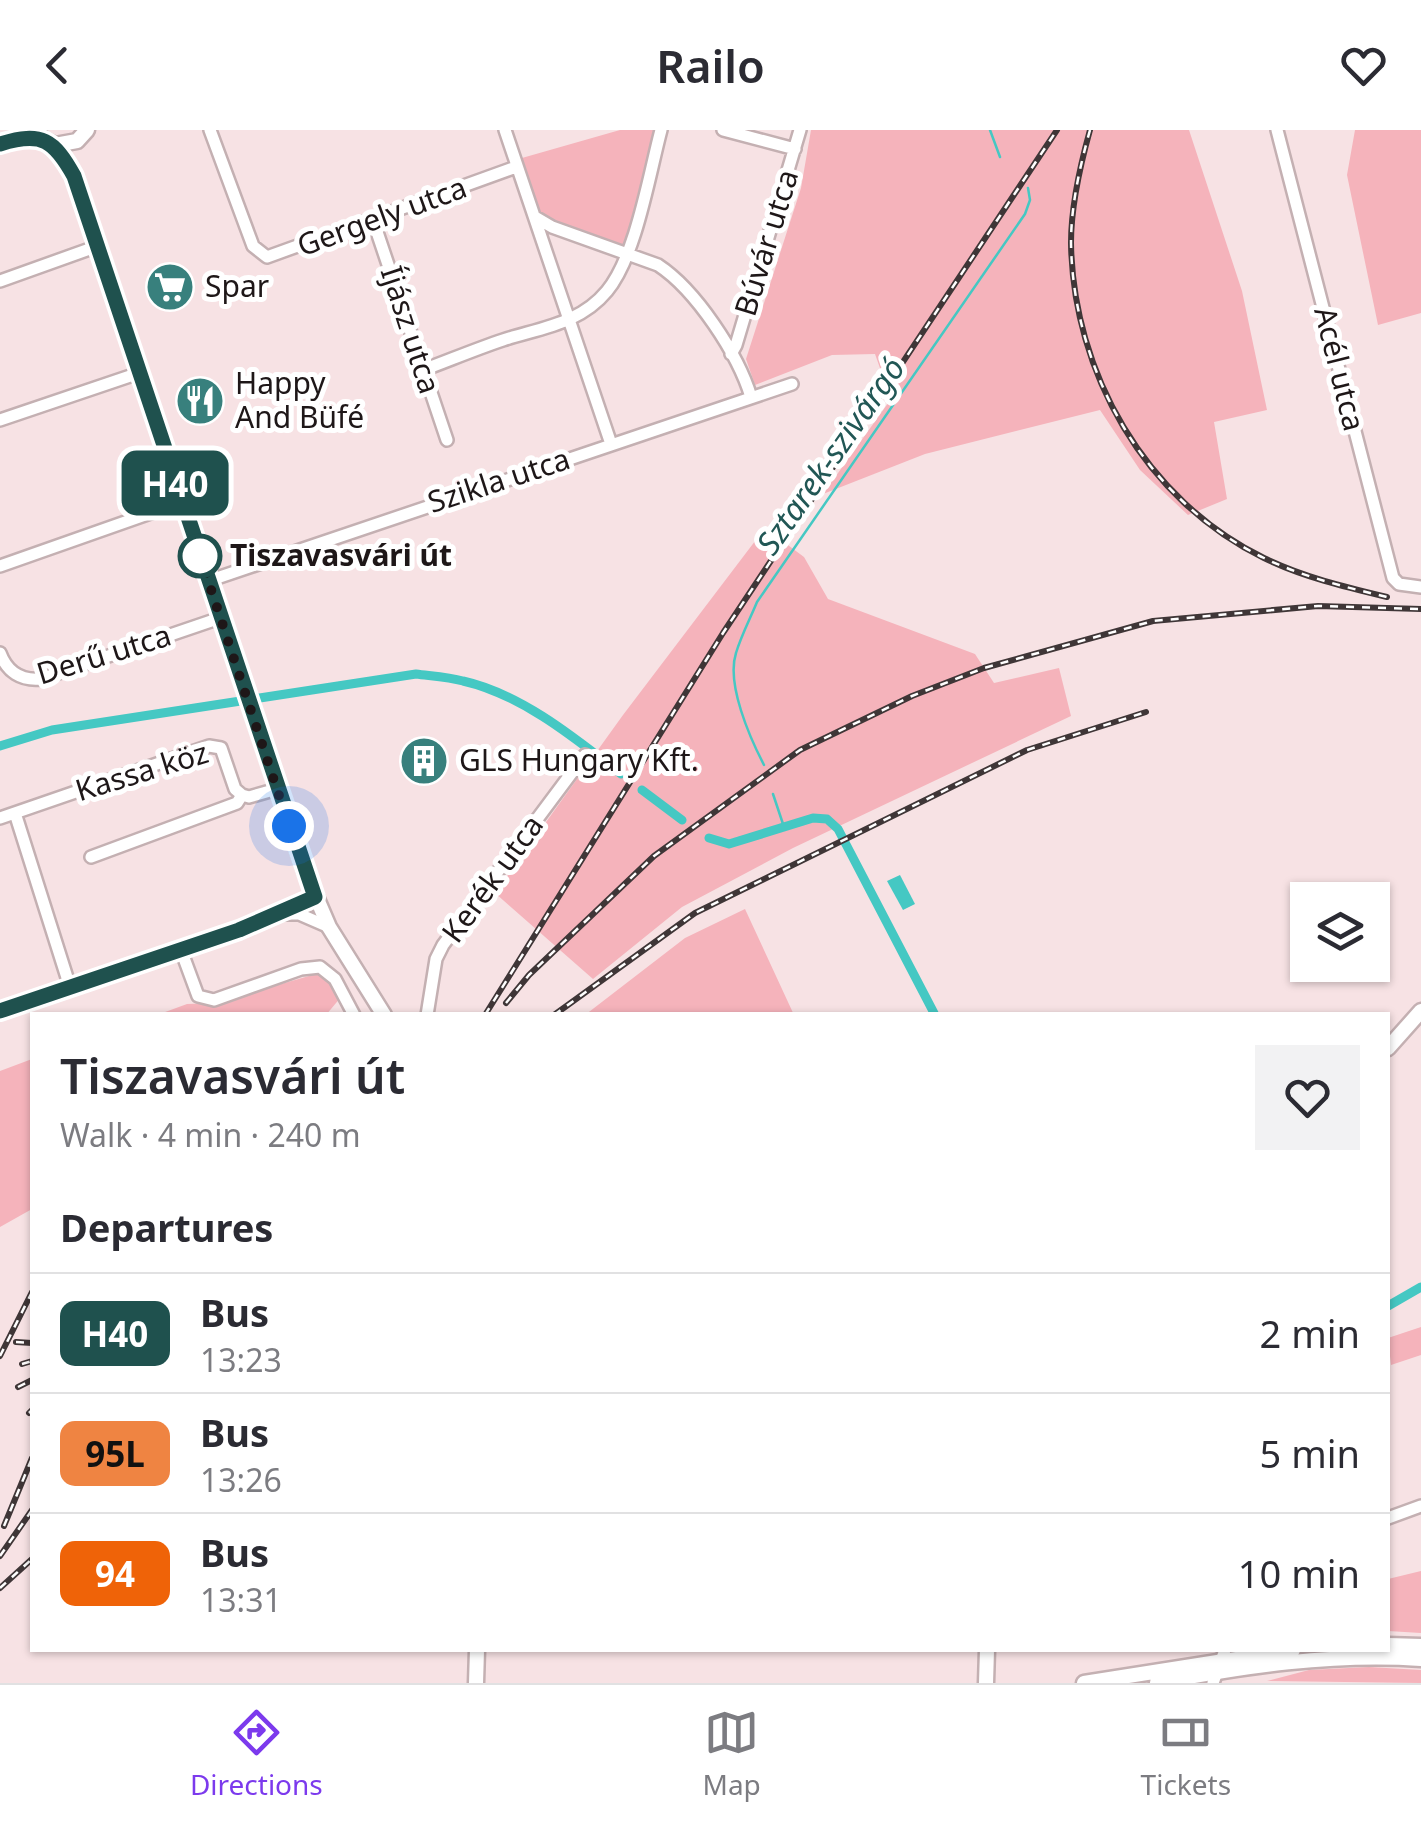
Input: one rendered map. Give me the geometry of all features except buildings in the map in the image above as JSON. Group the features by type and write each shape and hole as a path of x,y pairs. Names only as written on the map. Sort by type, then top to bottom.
{"main road":[{"path":"45,138 82,136 74,176"},
{"path":"45,138 74,176 315,897 329,927 382,1012"},
{"path":"1390,1046 1421,1011"},
{"path":"1390,1644 1421,1646"},
{"path":"476,1683 477,1652"},
{"path":"986,1683 988,1652"},
{"path":"1157,1683 1284,1652"},
{"path":"1084,1683 1220,1666 1421,1658"}],"street":[{"path":"4,143 26,130"},
{"name":"Gergely utca","path":"210,130 253,246 262,255 274,256 516,167"},
{"path":"505,130 612,444"},
{"path":"423,370 569,320 608,290 628,253 662,130"},
{"path":"723,130 795,149"},
{"name":"Búvár utca","path":"731,354 800,130"},
{"name":"Acél utca","path":"1277,130 1393,578 1399,584 1421,587"},
{"path":"4,143 45,138"},
{"name":"Búvár utca","path":"535,218 658,265 688,288 746,380 751,398"},
{"name":"Íjász utca","path":"373,220 447,440"},
{"path":"0,281 98,246"},
{"path":"0,420 140,374"},
{"name":"Szikla utca","path":"208,581 792,384"},
{"path":"0,566 182,502"},
{"name":"Derű utca","path":"0,653 3,662 20,678 41,679 220,618"},
{"name":"Kassa köz","path":"15,813 209,746 221,748 235,789 242,795"},
{"name":"Kerék utca","path":"427,1012 436,959 444,945 584,755"},
{"path":"91,857 238,803 242,795 250,797 277,789"},
{"path":"0,818 15,813 70,988"},
{"path":"0,1011 181,950 315,897"},
{"path":"280,914 300,914 329,927"},
{"path":"181,950 203,1000 214,1000 300,969 320,967 334,979 352,1012"},
{"path":"1390,1517 1421,1506"}],"shaded area":[{"path":"620,130 657,130 626,247 538,215 522,158"},
{"path":"811,130 1189,130 1242,291 1267,410 1214,422 1227,499 1188,515 1140,470 1100,410 925,454 823,494 891,399 875,354 832,355 755,385 746,359 801,188"},
{"path":"1355,130 1421,130 1421,313 1378,325 1347,175"},
{"path":"765,528 804,557 828,599 975,654 994,683 1059,668 1071,716 793,848 682,907 593,979 495,893"},
{"path":"745,909 793,1012 589,1012 685,938"},
{"path":"323,972 341,997 328,1012 165,1012 187,1004 215,1003"},
{"path":"30,1060 30,1210 0,1227 0,1071"},
{"path":"1421,1327 1421,1355 1391,1365 1390,1337"},
{"path":"1421,1571 1421,1633 1390,1631 1390,1579"},
{"path":"1309,1670 1421,1670 1421,1683 1267,1681"}],"water":[{"path":"900,875 915,904 903,910 887,881"}],"waterway":[{"name":"Sztarek-szivárgó","path":"990,130 1000,157"},
{"name":"Sztarek-szivárgó","path":"764,765 746,726 734,680 736,653 757,602 1025,214 1030,200 1028,188"},
{"path":"0,746 52,730 416,674 463,681 506,696 546,719 621,774"},
{"path":"642,790 682,820"},
{"name":"Sztarek-szivárgó","path":"773,794 784,827"},
{"path":"709,838 729,844 813,818 827,819 838,829 933,1012"},
{"path":"1390,1305 1421,1287"}],"railway":[{"path":"487,1012 723,633 1057,130"},
{"path":"1090,130 1073,214 1075,291 1085,338 1124,427 1151,467 1184,502 1222,533 1294,571 1387,597"},
{"path":"506,1003 529,975 654,856 800,750 912,696 984,668 1153,621 1318,606 1421,609"},
{"path":"558,1012 695,913 1027,750 1146,712"},
{"path":"0,1356 30,1296"},
{"path":"16,1342 30,1343"},
{"path":"22,1364 30,1362"},
{"path":"18,1387 30,1381"},
{"path":"4,1526 30,1463"},
{"path":"0,1556 30,1513"},
{"path":"0,1588 30,1561"}],"bus line":[{"name":"H40","path":"0,144 42,139 55,145 74,176 315,897 239,930 0,1011"}],"place":[{"name":"Spar","path":"170,287"},
{"name":"Happy And Büfé","path":"200,401"},
{"name":"Tiszavasvári út","path":"200,556"},
{"name":"GLS Hungary Kft.","path":"424,761"}],"route":[{"path":"200,556 289,826"}]}
